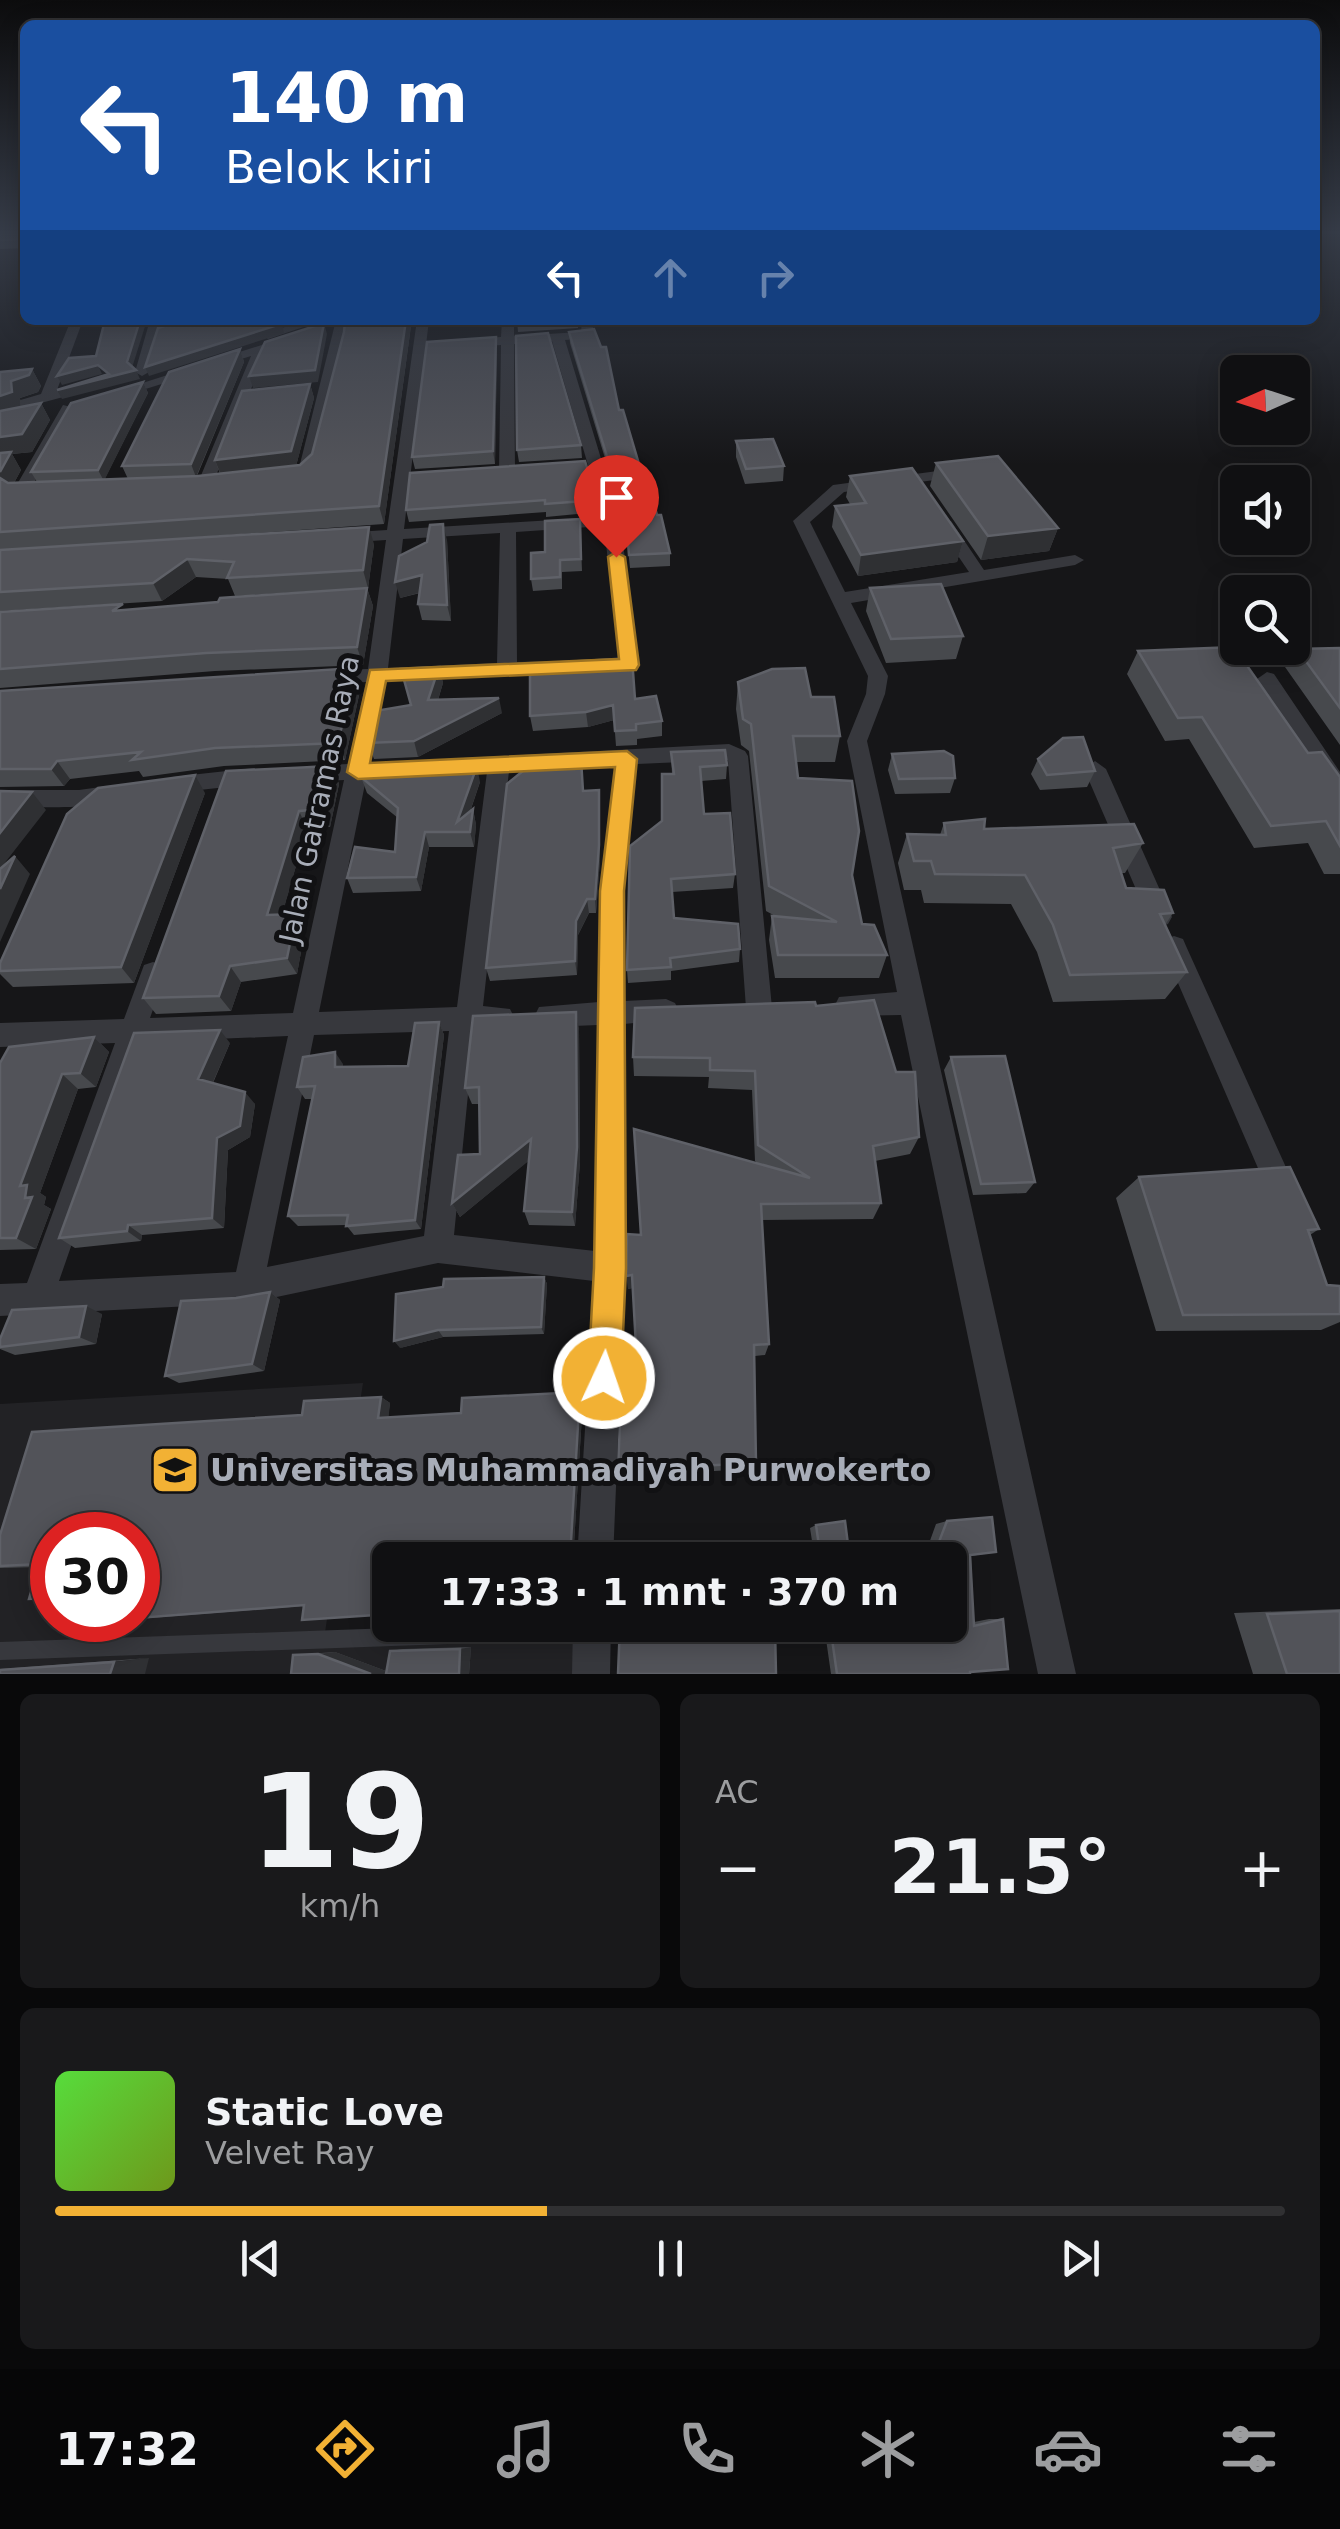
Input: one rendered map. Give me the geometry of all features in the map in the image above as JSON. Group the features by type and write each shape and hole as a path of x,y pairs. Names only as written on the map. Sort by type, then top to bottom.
{"street":[{"path":"47,397 75,325"},
{"path":"0,410 47,397 155,382 305,325"},
{"path":"0,422 68,408 335,325"},
{"path":"274,479 300,476 306,471 343,325"},
{"name":"Jalan Gatramas Raya","path":"248,1287 377,675 380,597 414,477 429,346 425,325"},
{"path":"508,325 508,470"},
{"path":"456,344 587,335 588,325"},
{"path":"155,382 158,327"},
{"path":"305,678 629,665 612,522 586,466 558,338"},
{"path":"186,486 213,484 238,397 260,351"},
{"path":"308,390 326,389"},
{"path":"238,397 255,395"},
{"path":"20,493 68,408"},
{"path":"19,462 38,459"},
{"path":"978,471 918,487 839,488 801,520 878,676 878,695 859,722 858,741 909,1003 1058,1674"},
{"path":"2,498 54,492"},
{"path":"935,511 980,576"},
{"path":"320,539 612,522"},
{"path":"507,668 508,528"},
{"path":"839,599 1075,560"},
{"path":"1267,678 1331,759 1340,789"},
{"path":"0,798 75,807 143,789 226,778 729,752 738,756 759,1008"},
{"path":"597,1542 610,1268 612,891 627,759"},
{"path":"438,1248 462,1032 469,1018 499,763"},
{"path":"1094,769 1296,1222"},
{"path":"212,812 226,778"},
{"path":"36,1299 159,956"},
{"path":"815,1006 909,1003"},
{"path":"0,1034 685,1010"},
{"path":"0,1300 248,1287 438,1248 610,1268"},
{"path":"591,1674 592,1642"}],"lane":[{"path":"0,1651 372,1636"}],"shaded area":[{"name":"Universitas Muhammadiyah Purwokerto","path":"363,1383 324,1639 586,1642 586,1674 0,1674 0,1404"}],"building":[{"path":"104,325 138,325 127,362 136,370 57,390 109,374 98,365 57,376 69,358 96,356"},
{"path":"167,325 278,325 145,367 158,328"},
{"path":"324,325 315,370 249,376 265,342"},
{"path":"345,325 405,325 379,506 0,532 0,478 8,483 198,476 300,465 312,454"},
{"path":"594,329 601,347 606,347 619,410 623,410 657,515 661,515 670,553 629,555 624,498 620,499 569,332"},
{"path":"548,333 581,445 517,450 516,336"},
{"path":"496,337 493,451 412,457 427,342"},
{"path":"240,349 191,464 122,466 169,372"},
{"path":"32,369 29,375 11,381 12,392 0,396 0,372"},
{"path":"143,382 98,470 31,472 71,403"},
{"path":"310,384 291,451 215,460 242,391"},
{"path":"41,403 22,434 0,437 0,411"},
{"path":"773,439 784,466 746,469 736,441"},
{"path":"11,452 0,472 0,453"},
{"path":"998,456 1058,528 988,536 936,463"},
{"path":"585,461 597,500 406,510 410,473"},
{"path":"912,468 963,541 861,555 835,506 866,503 850,476"},
{"path":"580,519 581,559 560,560 560,577 531,579 531,553 545,552 545,521"},
{"path":"443,524 447,605 418,604 422,575 395,582 399,556 427,542 430,525"},
{"path":"369,527 363,570 227,578 234,562 187,559 153,583 0,592 0,550"},
{"path":"941,584 963,636 891,639 870,588"},
{"path":"367,588 357,647 206,653 0,669 0,612 123,604 112,611 218,602 220,598"},
{"path":"1220,648 1220,665 1247,665 1308,753 1322,752 1340,777 1340,846 1326,821 1271,826 1202,717 1178,718 1138,651"},
{"path":"1340,648 1340,708 1309,665 1310,649"},
{"path":"632,658 635,699 656,696 662,721 636,724 636,730 615,731 613,705 586,712 530,716 530,664"},
{"path":"439,667 428,700 499,698 414,741 368,743 375,711 411,705 401,669"},
{"path":"355,668 338,743 215,748 132,760 141,752 57,761 51,769 0,769 0,691"},
{"path":"805,668 811,697 834,697 840,736 793,736 798,778 852,781 859,831 852,875 862,924 874,925 887,955 778,955 772,916 837,922 769,886 751,724 743,719 738,682 772,669"},
{"path":"1083,737 1095,771 1047,775 1038,759 1063,738"},
{"path":"725,750 727,765 700,767 704,814 730,813 735,874 671,879 674,918 738,924 740,949 670,958 671,967 627,970 630,846 662,821 662,774 674,774 671,752"},
{"path":"944,751 953,756 955,778 899,779 892,754"},
{"path":"581,759 583,791 599,790 599,845 595,899 587,899 576,921 575,961 486,968 507,784 534,762"},
{"path":"422,764 423,770 477,766 457,822 473,809 470,832 425,832 416,877 347,878 355,847 395,852 398,808 361,777 363,767"},
{"path":"332,766 322,809 299,811 267,915 296,914 287,958 230,966 219,996 143,998 226,771"},
{"path":"195,775 121,967 0,971 0,963 67,814 98,788"},
{"path":"0,791 32,792 0,833"},
{"path":"985,819 984,829 1134,824 1143,843 1113,848 1126,888 1164,890 1173,913 1160,914 1187,972 1070,975 1053,925 1025,875 935,874 931,861 914,861 907,834 946,835 944,823"},
{"path":"15,856 0,889 0,869"},
{"path":"874,1000 896,1072 915,1072 919,1137 873,1146 881,1203 761,1204 769,1344 754,1345 756,1463 618,1470 623,1349 636,1347 632,1275 626,1276 627,1234 641,1235 634,1129 810,1178 758,1145 755,1071 710,1070 710,1058 633,1057 635,1008 815,1002 816,1006"},
{"path":"576,1012 577,1147 572,1212 524,1211 531,1139 452,1203 458,1155 480,1154 479,1087 465,1088 473,1016"},
{"path":"439,1022 415,1220 346,1226 348,1215 288,1216 315,1086 297,1087 303,1057 335,1052 335,1067 408,1066 415,1023"},
{"path":"220,1030 198,1079 245,1092 240,1126 217,1138 212,1218 128,1225 127,1231 59,1238 134,1033"},
{"path":"94,1037 80,1073 62,1074 20,1186 27,1185 25,1198 32,1197 16,1238 0,1238 0,1063 9,1047"},
{"path":"1005,1056 1035,1182 981,1184 951,1057"},
{"path":"1290,1167 1319,1229 1308,1230 1327,1285 1340,1286 1340,1314 1183,1315 1139,1177"},
{"path":"544,1277 541,1327 438,1330 394,1341 396,1294 443,1287 444,1279"},
{"path":"270,1292 252,1364 165,1376 181,1301"},
{"path":"86,1306 79,1337 0,1347 12,1310"},
{"path":"580,1392 571,1542 372,1542 372,1615 302,1620 304,1605 160,1616 160,1512 30,1512 30,1564 0,1566 0,1535 32,1432 302,1415 304,1401 381,1397 378,1418 461,1413 462,1398"},
{"path":"992,1517 996,1552 970,1555 974,1626 1003,1619 1008,1669 970,1674 837,1674 832,1642 967,1642 967,1542 939,1542 947,1521"},
{"path":"845,1521 848,1542 818,1542 816,1525"},
{"path":"1340,1611 1340,1674 1287,1674 1267,1614"},
{"path":"619,1642 775,1642 776,1674 618,1674"},
{"path":"460,1649 459,1674 386,1674 390,1651"},
{"path":"318,1654 371,1674 291,1674 293,1655"},
{"path":"114,1662 110,1674 0,1674 0,1670"}],"place":[{"name":"Universitas Muhammadiyah Purwokerto","path":"175,1470"}],"route":[{"path":"604,1378 610,1268 612,891 627,759 358,772 377,675 629,665 616,557"}]}
